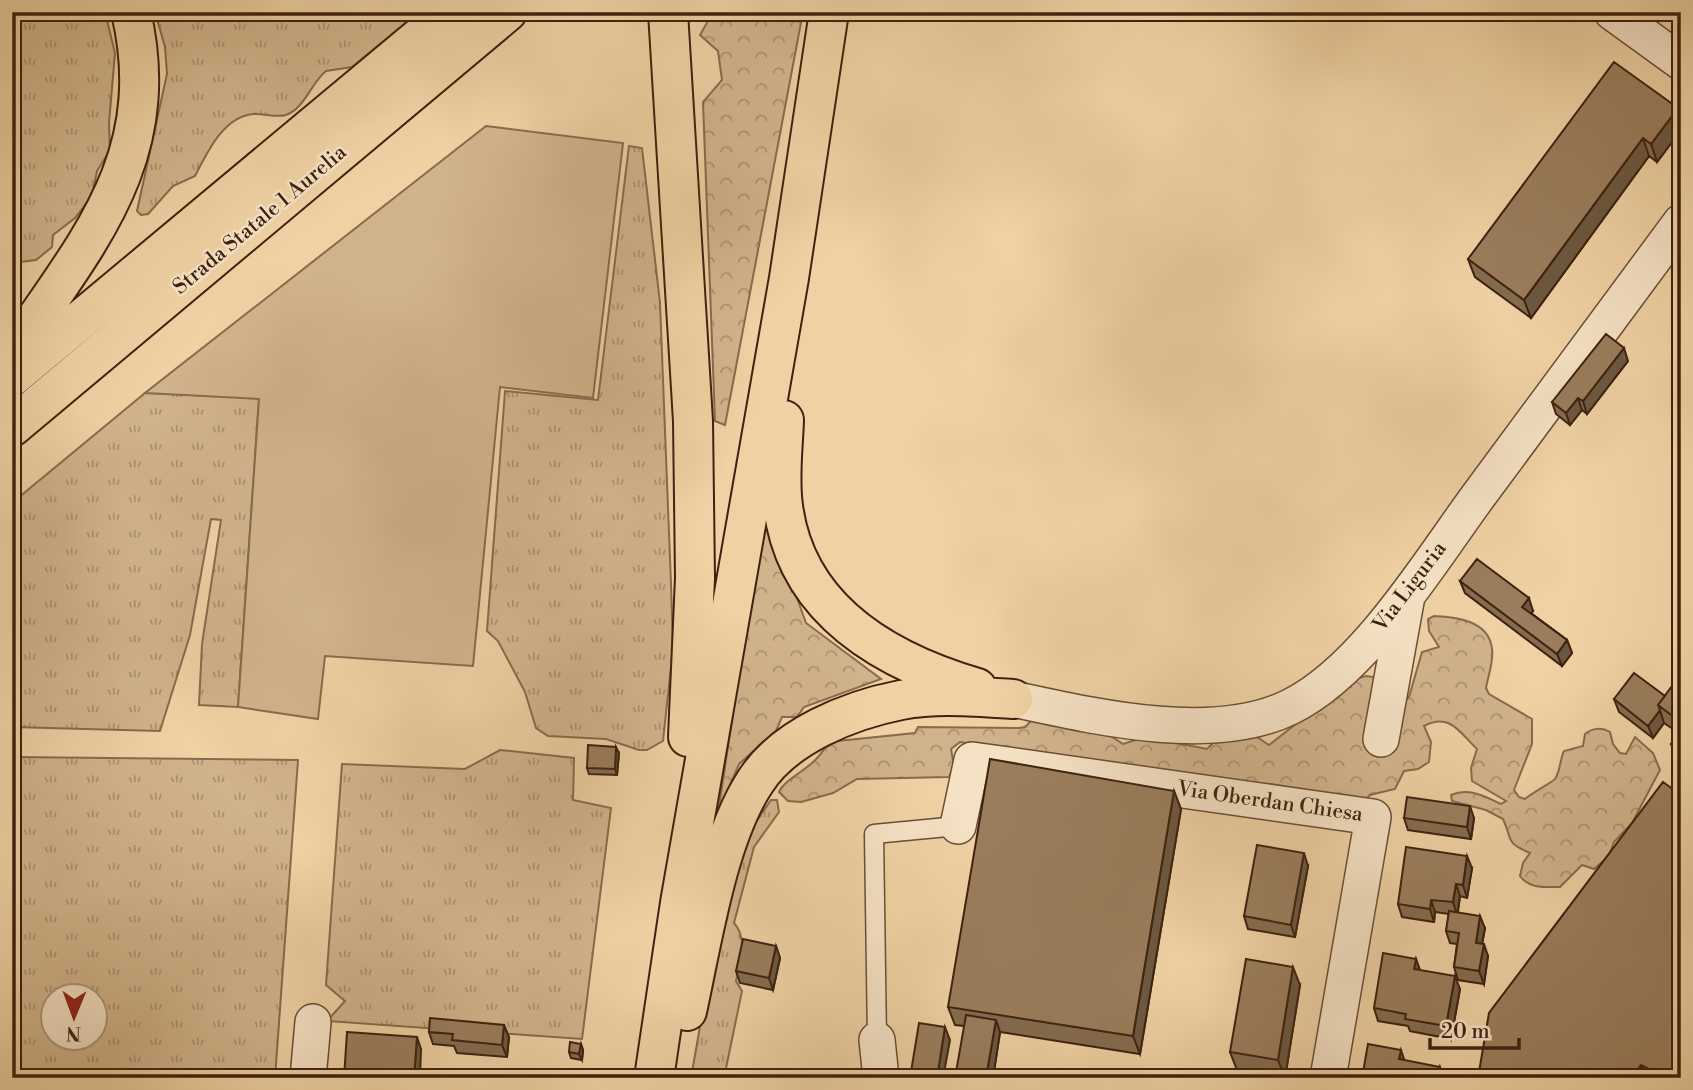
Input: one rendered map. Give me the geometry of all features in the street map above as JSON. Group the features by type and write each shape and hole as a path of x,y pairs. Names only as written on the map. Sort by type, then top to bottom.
{"highway":[{"path":"12,354 90,241 123,174 132,140 139,71 137,37 131,12"},
{"name":"Strada Statale 1 Aurelia","path":"12,377 450,12"},
{"name":"Strada Statale 1 Aurelia","path":"12,427 507,12"},
{"path":"668,12 693,421 695,578 680,902"},
{"path":"654,1078 680,902 789,278 829,12"},
{"path":"789,278 783,506 792,544 809,581 825,604 845,625 876,646 946,679 1013,699"},
{"path":"670,1078 726,851 743,803 764,769 799,740 881,705 936,697 1013,699"}],"street":[{"path":"1612,12 1681,62"},
{"name":"Via Liguria","path":"1013,699 1151,722 1202,726 1245,720 1289,708 1343,669 1407,592 1681,222"},
{"path":"1381,739 1407,592"},
{"name":"Via Oberdan Chiesa","path":"958,826 972,760 1373,817 1328,1078"},
{"path":"308,1078 313,1022"},
{"path":"877,1040 881,1078"}],"lane":[{"path":"877,1040 874,834 958,826"}],"green space":[{"path":"12,12 105,12 115,53 109,123 110,150 97,171 92,196 75,218 53,235 52,247 36,260 12,263"},
{"path":"155,12 419,12 352,67 326,71 293,112 282,116 253,114 233,122 217,138 195,176 173,186 148,214 141,215 137,211 167,74 165,47"},
{"path":"713,12 803,12 725,425 715,421 703,102 722,80 718,51 700,35"},
{"path":"486,126 623,143 593,398 500,387 473,666 325,656 318,719 238,707 259,399 145,393"},
{"path":"629,146 642,148 660,303 673,648 663,741 647,750 606,739 548,736 536,728 525,692 498,641 487,631 505,391 598,400"},
{"path":"145,393 259,398 238,707 199,705 202,644 221,520 211,519 190,635 160,731 12,727 12,503"},
{"path":"766,496 771,526 806,623 881,679 804,707 797,717 782,717 776,731 739,764 718,813"},
{"path":"1434,616 1461,619 1485,632 1490,639 1492,654 1486,688 1489,694 1532,719 1532,744 1514,790 1519,797 1525,799 1555,779 1564,751 1583,746 1585,734 1594,729 1610,732 1613,744 1620,753 1626,754 1635,737 1653,753 1660,770 1632,823 1614,842 1609,856 1594,869 1582,865 1560,887 1538,886 1524,880 1520,876 1523,863 1530,853 1510,840 1503,819 1486,810 1452,801 1451,795 1464,792 1477,794 1501,804 1506,801 1472,781 1471,768 1477,749 1454,726 1441,721 1424,726 1431,742 1429,762 1418,769 1404,771 1395,789 1370,795 1365,800 1271,784 1243,787 960,742 951,749 954,766 949,777 857,779 833,793 801,802 788,801 779,792 788,781 816,759 828,742 915,733 918,727 1019,728 1025,727 1034,718 1103,731 1123,744 1145,737 1207,749 1221,735 1254,735 1269,745 1352,680 1366,676 1380,678 1400,707 1409,697 1422,652 1439,647 1429,631 1428,619"},
{"path":"500,750 574,758 573,800 611,808 582,1039 327,1021 345,1001 326,985 342,764 465,769"},
{"path":"12,757 298,760 275,1078 12,1078"},
{"path":"771,800 777,800 779,812 754,847 734,923 742,943 736,981 742,991 724,1078 691,1078 709,975 749,832"}],"building":[{"path":"1614,62 1678,108 1651,144 1643,138 1524,300 1468,259"},
{"path":"1606,334 1624,348 1583,401 1578,398 1566,413 1552,402"},
{"path":"1477,559 1529,598 1522,607 1567,640 1557,654 1460,581"},
{"path":"1634,673 1665,696 1658,705 1660,710 1648,726 1614,699"},
{"path":"1681,674 1681,717 1678,720 1658,705"},
{"path":"1681,732 1681,751 1671,744"},
{"path":"588,745 616,747 615,769 587,768"},
{"path":"990,759 1174,791 1133,1036 948,1007"},
{"path":"1663,782 1681,795 1681,1078 1666,1078 1641,1065 1631,1078 1572,1078 1564,1072 1559,1078 1478,1078 1489,1013"},
{"path":"1407,797 1470,806 1467,827 1404,818"},
{"path":"1257,845 1304,853 1291,925 1244,916"},
{"path":"1406,847 1467,856 1463,885 1456,884 1453,902 1431,900 1430,909 1398,904"},
{"path":"1449,911 1480,916 1476,943 1484,944 1479,971 1454,967 1459,933 1446,931"},
{"path":"743,939 776,946 769,978 736,971"},
{"path":"1383,953 1416,959 1414,969 1455,976 1446,1026 1405,1019 1406,1014 1374,1008"},
{"path":"1246,959 1293,967 1278,1060 1230,1052"},
{"path":"966,1015 996,1020 986,1078 955,1078"},
{"path":"430,1018 504,1025 502,1045 452,1040 453,1034 429,1032"},
{"path":"919,1023 945,1027 937,1078 910,1078"},
{"path":"347,1032 417,1037 414,1078 344,1078"},
{"path":"570,1042 581,1044 579,1054 569,1052"},
{"path":"1368,1044 1401,1050 1399,1059 1440,1067 1438,1078 1362,1078"}]}
